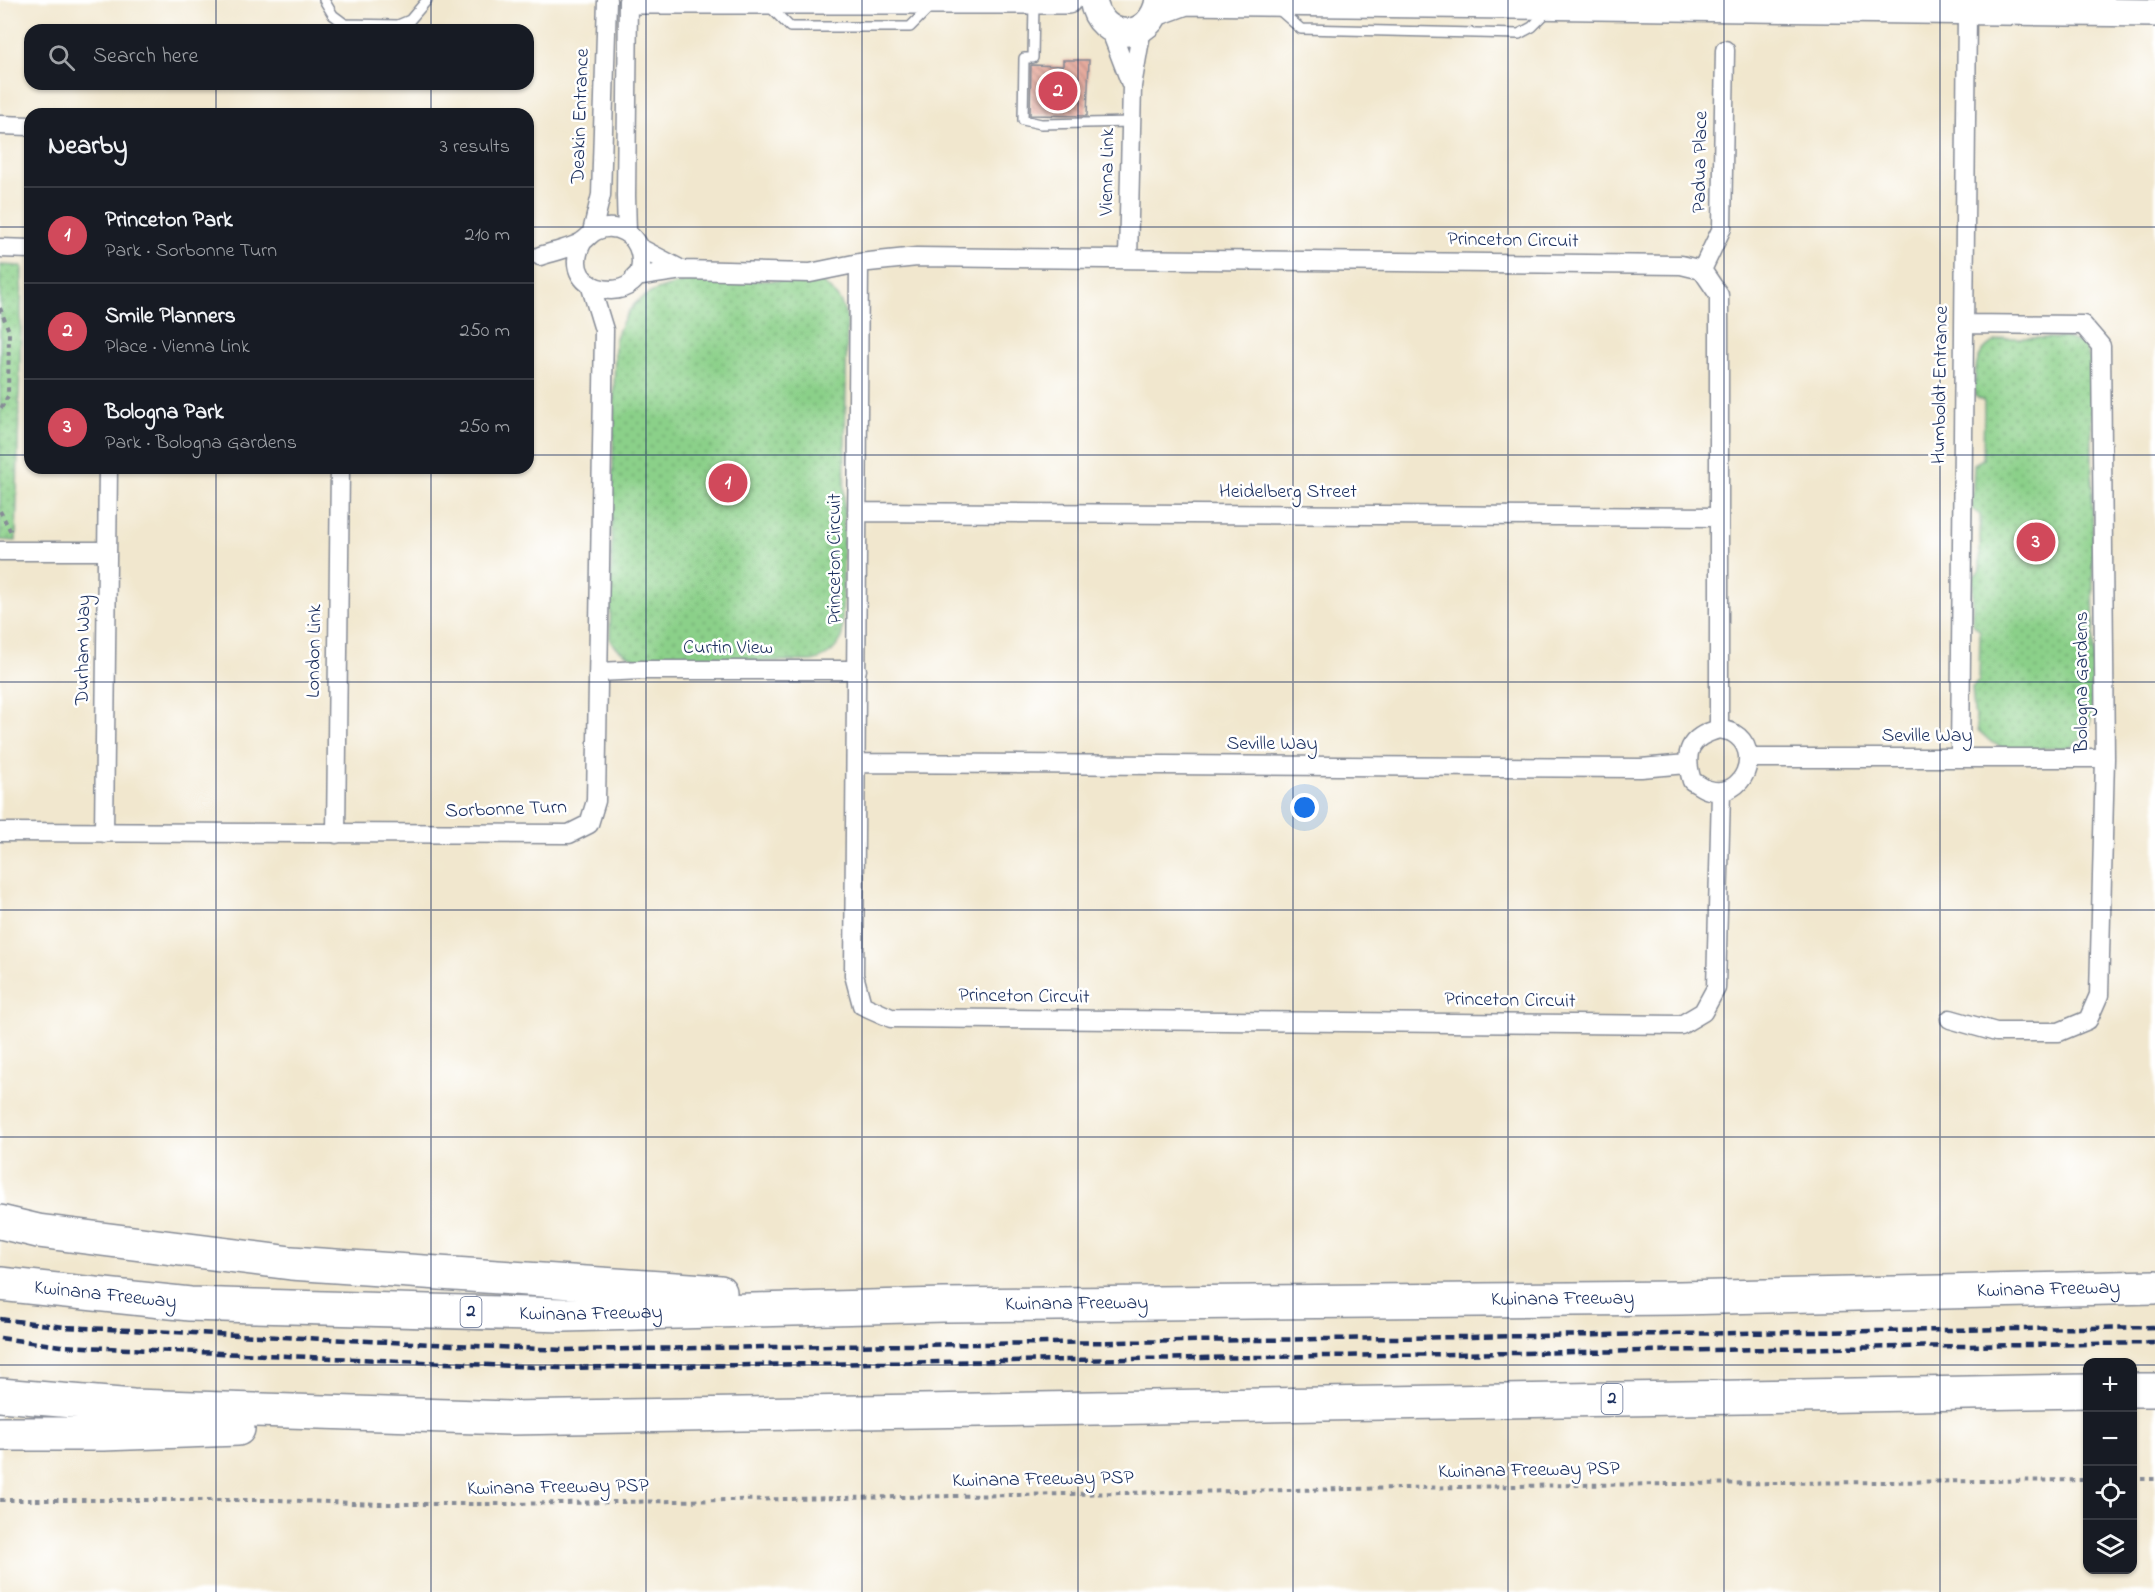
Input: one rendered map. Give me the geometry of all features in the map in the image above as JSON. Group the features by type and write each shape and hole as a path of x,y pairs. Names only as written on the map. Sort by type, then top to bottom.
{"highway":[{"name":"2","path":"0,1222 38,1231 291,1263 944,1305"},
{"name":"Kwinana Freeway","path":"0,1284 190,1304 564,1315 944,1305 1678,1298 2155,1287"},
{"path":"2137,1390 2155,1390"},
{"name":"2","path":"0,1434 103,1434 510,1418 2083,1391"},
{"name":"2","path":"0,1395 132,1406 510,1418"}],"street":[{"name":"Deakin Entrance","path":"588,237 601,195 608,0"},
{"path":"588,237 578,253 578,267 583,276 590,284 601,290 619,289 628,285 635,277 641,263 633,240 626,196 628,0"},
{"path":"638,0 1066,0 1099,14 1121,33 1132,32 1152,13 1185,0 2155,13"},
{"name":"Humboldt Entrance","path":"1960,758 1967,12"},
{"name":"Vienna Link","path":"1128,260 1132,86 1152,13"},
{"name":"Vienna Link","path":"1099,14 1132,86"},
{"name":"Padua Place","path":"1702,270 1722,228 1725,50"},
{"path":"0,125 24,126"},
{"path":"534,256 610,227 633,240"},
{"name":"Princeton Circuit","path":"633,240 682,270"},
{"path":"0,248 24,249"},
{"path":"534,256 578,267"},
{"name":"Princeton Circuit","path":"635,277 682,270 810,273 917,257 1681,265 1702,270"},
{"name":"Princeton Circuit","path":"859,264 854,975 862,1005 891,1018 1681,1025 1703,1012 1716,988 1721,792"},
{"path":"1702,270 1719,295 1719,729"},
{"name":"Sorbonne Turn","path":"0,832 568,834 589,824 596,801 604,330 590,284"},
{"name":"Sorbonne Turn","path":"604,330 619,289"},
{"name":"Bologna Gardens","path":"1950,1019 1996,1032 2059,1032 2088,1020 2099,995 2105,758 2101,346 2083,325 1964,324"},
{"name":"Durham Way","path":"104,833 108,474"},
{"name":"London Link","path":"336,834 340,474"},
{"name":"Heidelberg Street","path":"857,512 1718,517"},
{"path":"0,551 107,551"},
{"name":"Curtin View","path":"599,672 857,670"},
{"path":"1719,729 1733,733 1745,744 1749,758 1747,773 1737,786 1721,792 1708,790 1692,781 1687,764 1690,747 1702,733 1719,729"},
{"name":"Seville Way","path":"1749,758 2105,758"},
{"name":"Seville Way","path":"857,763 1641,768 1687,764"}],"lane":[{"path":"324,0 333,15 345,24"},
{"path":"400,24 410,20 427,0"},
{"path":"1034,1 1033,58 1024,58 1023,120 1041,123 1131,122"}],"path":[{"path":"0,308 9,331 8,396 0,410"},
{"path":"0,511 11,532"},
{"path":"2137,1479 2155,1479"},
{"name":"Kwinana Freeway PSP","path":"0,1500 277,1500 379,1504 506,1504 1550,1486 2083,1480"}],"green space":[{"path":"0,265 22,266 16,541 0,540"},
{"path":"691,280 820,281 837,297 847,319 842,638 826,656 812,661 644,661 625,654 610,640 615,341 627,314 642,298 652,292"},
{"path":"2004,338 2066,338 2084,344 2091,362 2094,659 2092,714 2087,734 2072,746 2061,748 2005,749 1991,742 1978,730 1974,712 1972,687 1979,681 1980,631 1972,623 1973,577 1980,570 1980,515 1972,509 1974,464 1983,459 1984,402 1975,396 1975,377 1981,353 1994,342"}],"building":[{"path":"1063,60 1089,60 1087,116 1030,115 1031,65 1063,66"}],"railway":[{"path":"0,1319 64,1327 563,1350 2155,1327"},
{"path":"0,1338 61,1346 559,1368 2155,1343"}],"place":[{"name":"Smile Planners","path":"1058,91"},
{"name":"Princeton Park","path":"728,483"},
{"name":"Bologna Park","path":"2036,542"}]}
